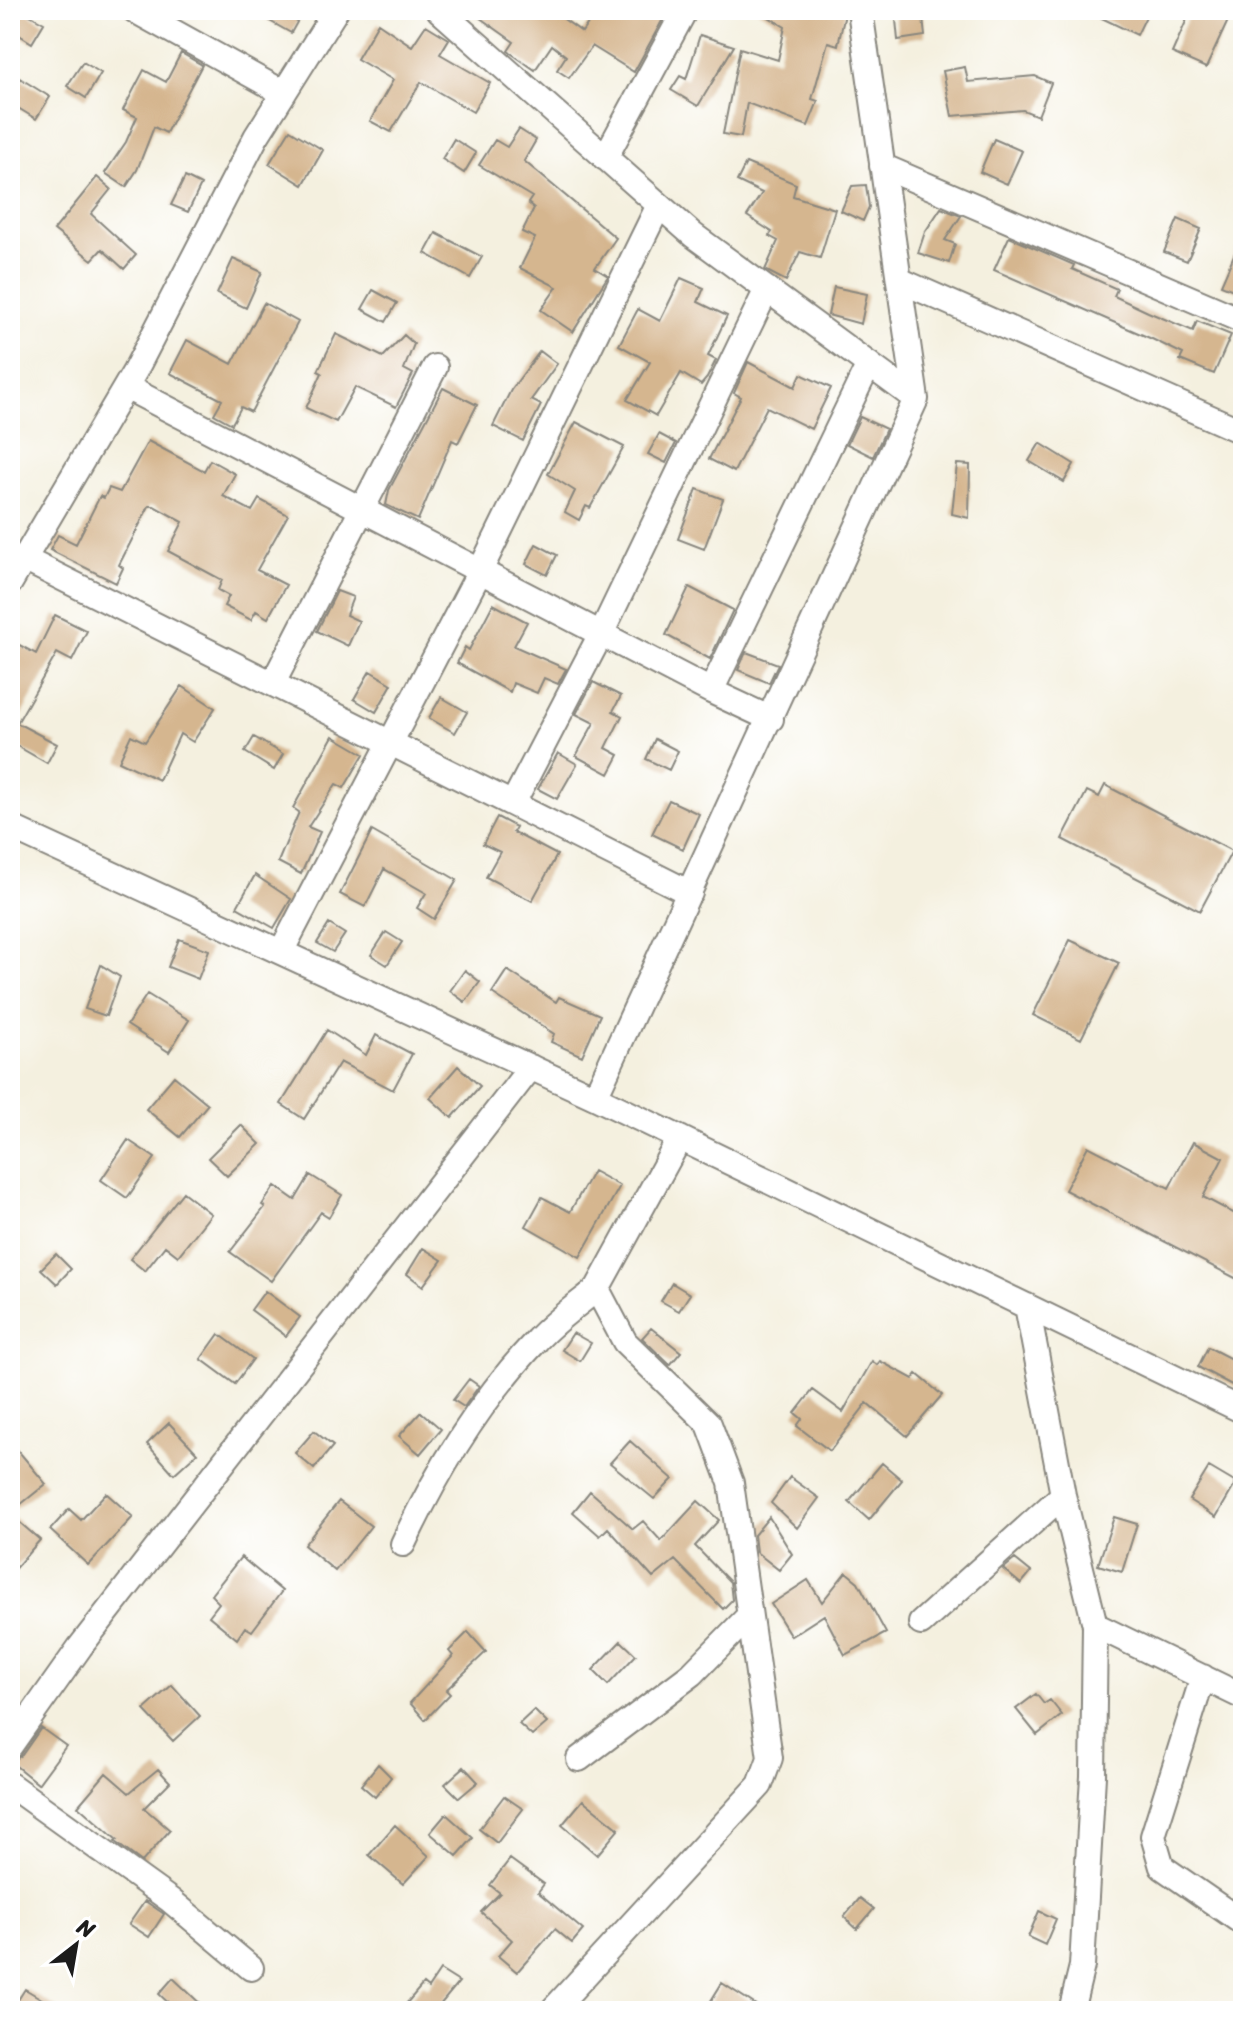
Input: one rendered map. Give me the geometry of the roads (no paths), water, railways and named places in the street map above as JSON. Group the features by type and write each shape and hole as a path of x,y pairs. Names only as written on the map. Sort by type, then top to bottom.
{"street":[{"path":"134,10 284,93"},
{"path":"10,583 126,387 256,137 336,10"},
{"path":"439,10 659,205 916,399"},
{"path":"605,158 685,10"},
{"path":"595,1097 916,399 860,10"},
{"path":"882,166 1243,321"},
{"path":"282,950 481,569 659,205"},
{"path":"899,280 1243,432"},
{"path":"513,803 602,632 767,289"},
{"path":"711,691 869,364"},
{"path":"273,683 360,507 435,367"},
{"path":"126,387 711,691 771,719"},
{"path":"26,560 690,893"},
{"path":"10,827 595,1097 1243,1411"},
{"path":"10,1746 80,1647 531,1067"},
{"path":"403,1544 426,1494 487,1401 538,1339 597,1289 680,1138"},
{"path":"552,2011 760,1785 770,1758 768,1729 747,1618 731,1483 709,1424 625,1342 597,1289"},
{"path":"1027,1306 1063,1495 1095,1625 1093,1776 1082,1966 1071,2011"},
{"path":"921,1623 1063,1495"},
{"path":"579,1759 692,1674 747,1618"},
{"path":"1095,1625 1243,1697"},
{"path":"1203,1677 1153,1836 1162,1867 1243,1923"},
{"path":"10,1785 170,1900 251,1968"}]}
